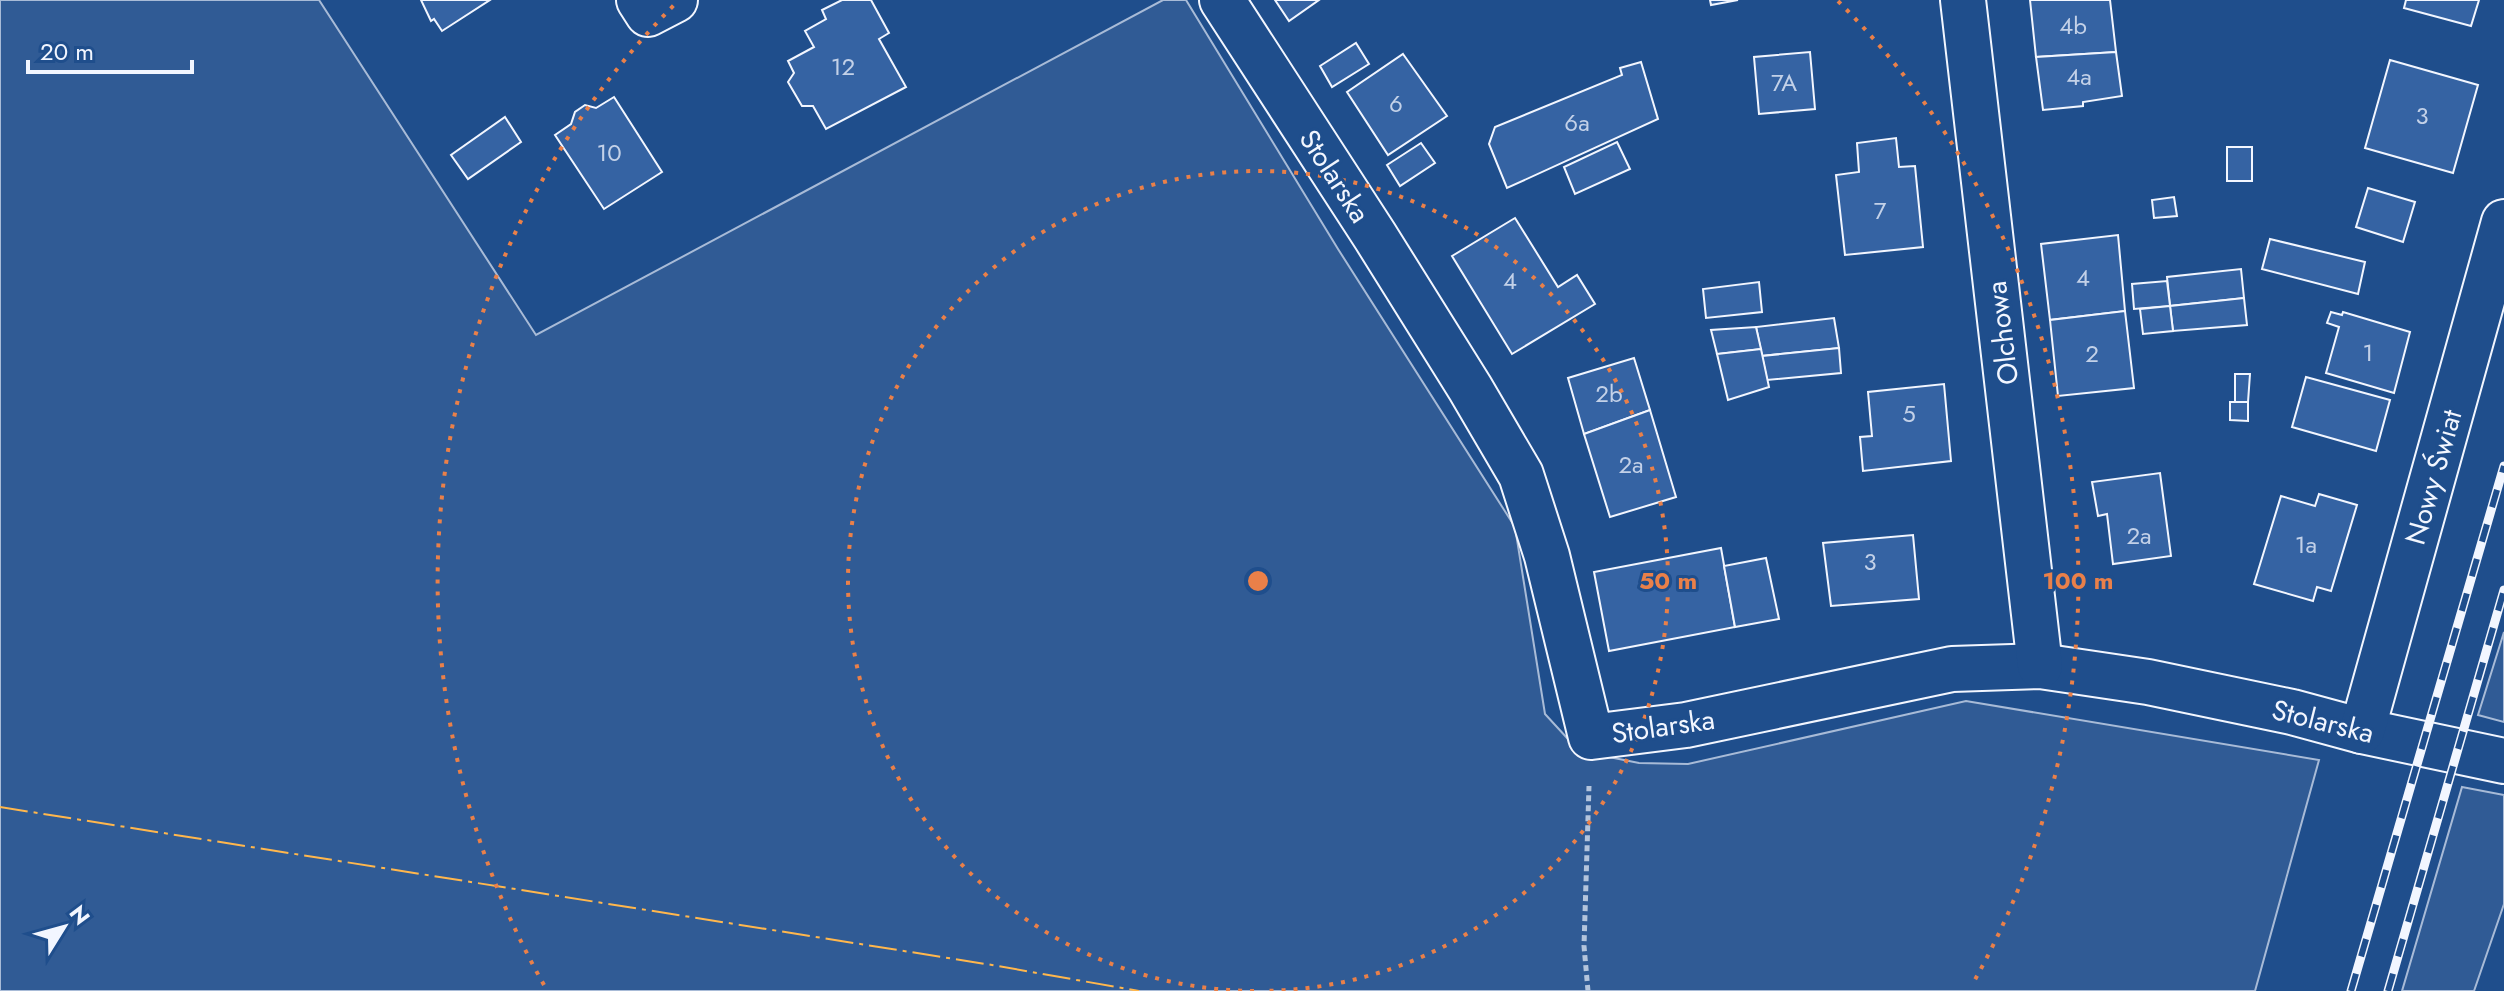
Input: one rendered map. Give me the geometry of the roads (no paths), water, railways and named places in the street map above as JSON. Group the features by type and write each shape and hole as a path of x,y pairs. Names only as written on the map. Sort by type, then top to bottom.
{"street":[{"path":"639,0 648,14 675,0"},
{"name":"Stolarska","path":"1222,0 1375,236 1521,475 1547,556 1591,737 1686,725 1952,669 2040,666 2148,682 2504,761"},
{"name":"Olchowa","path":"1963,0 2040,666"},
{"name":"Nowy Świat","path":"2362,731 2504,222"}],"railway":[{"path":"2351,991 2504,466"},
{"path":"2388,991 2504,590"}]}
